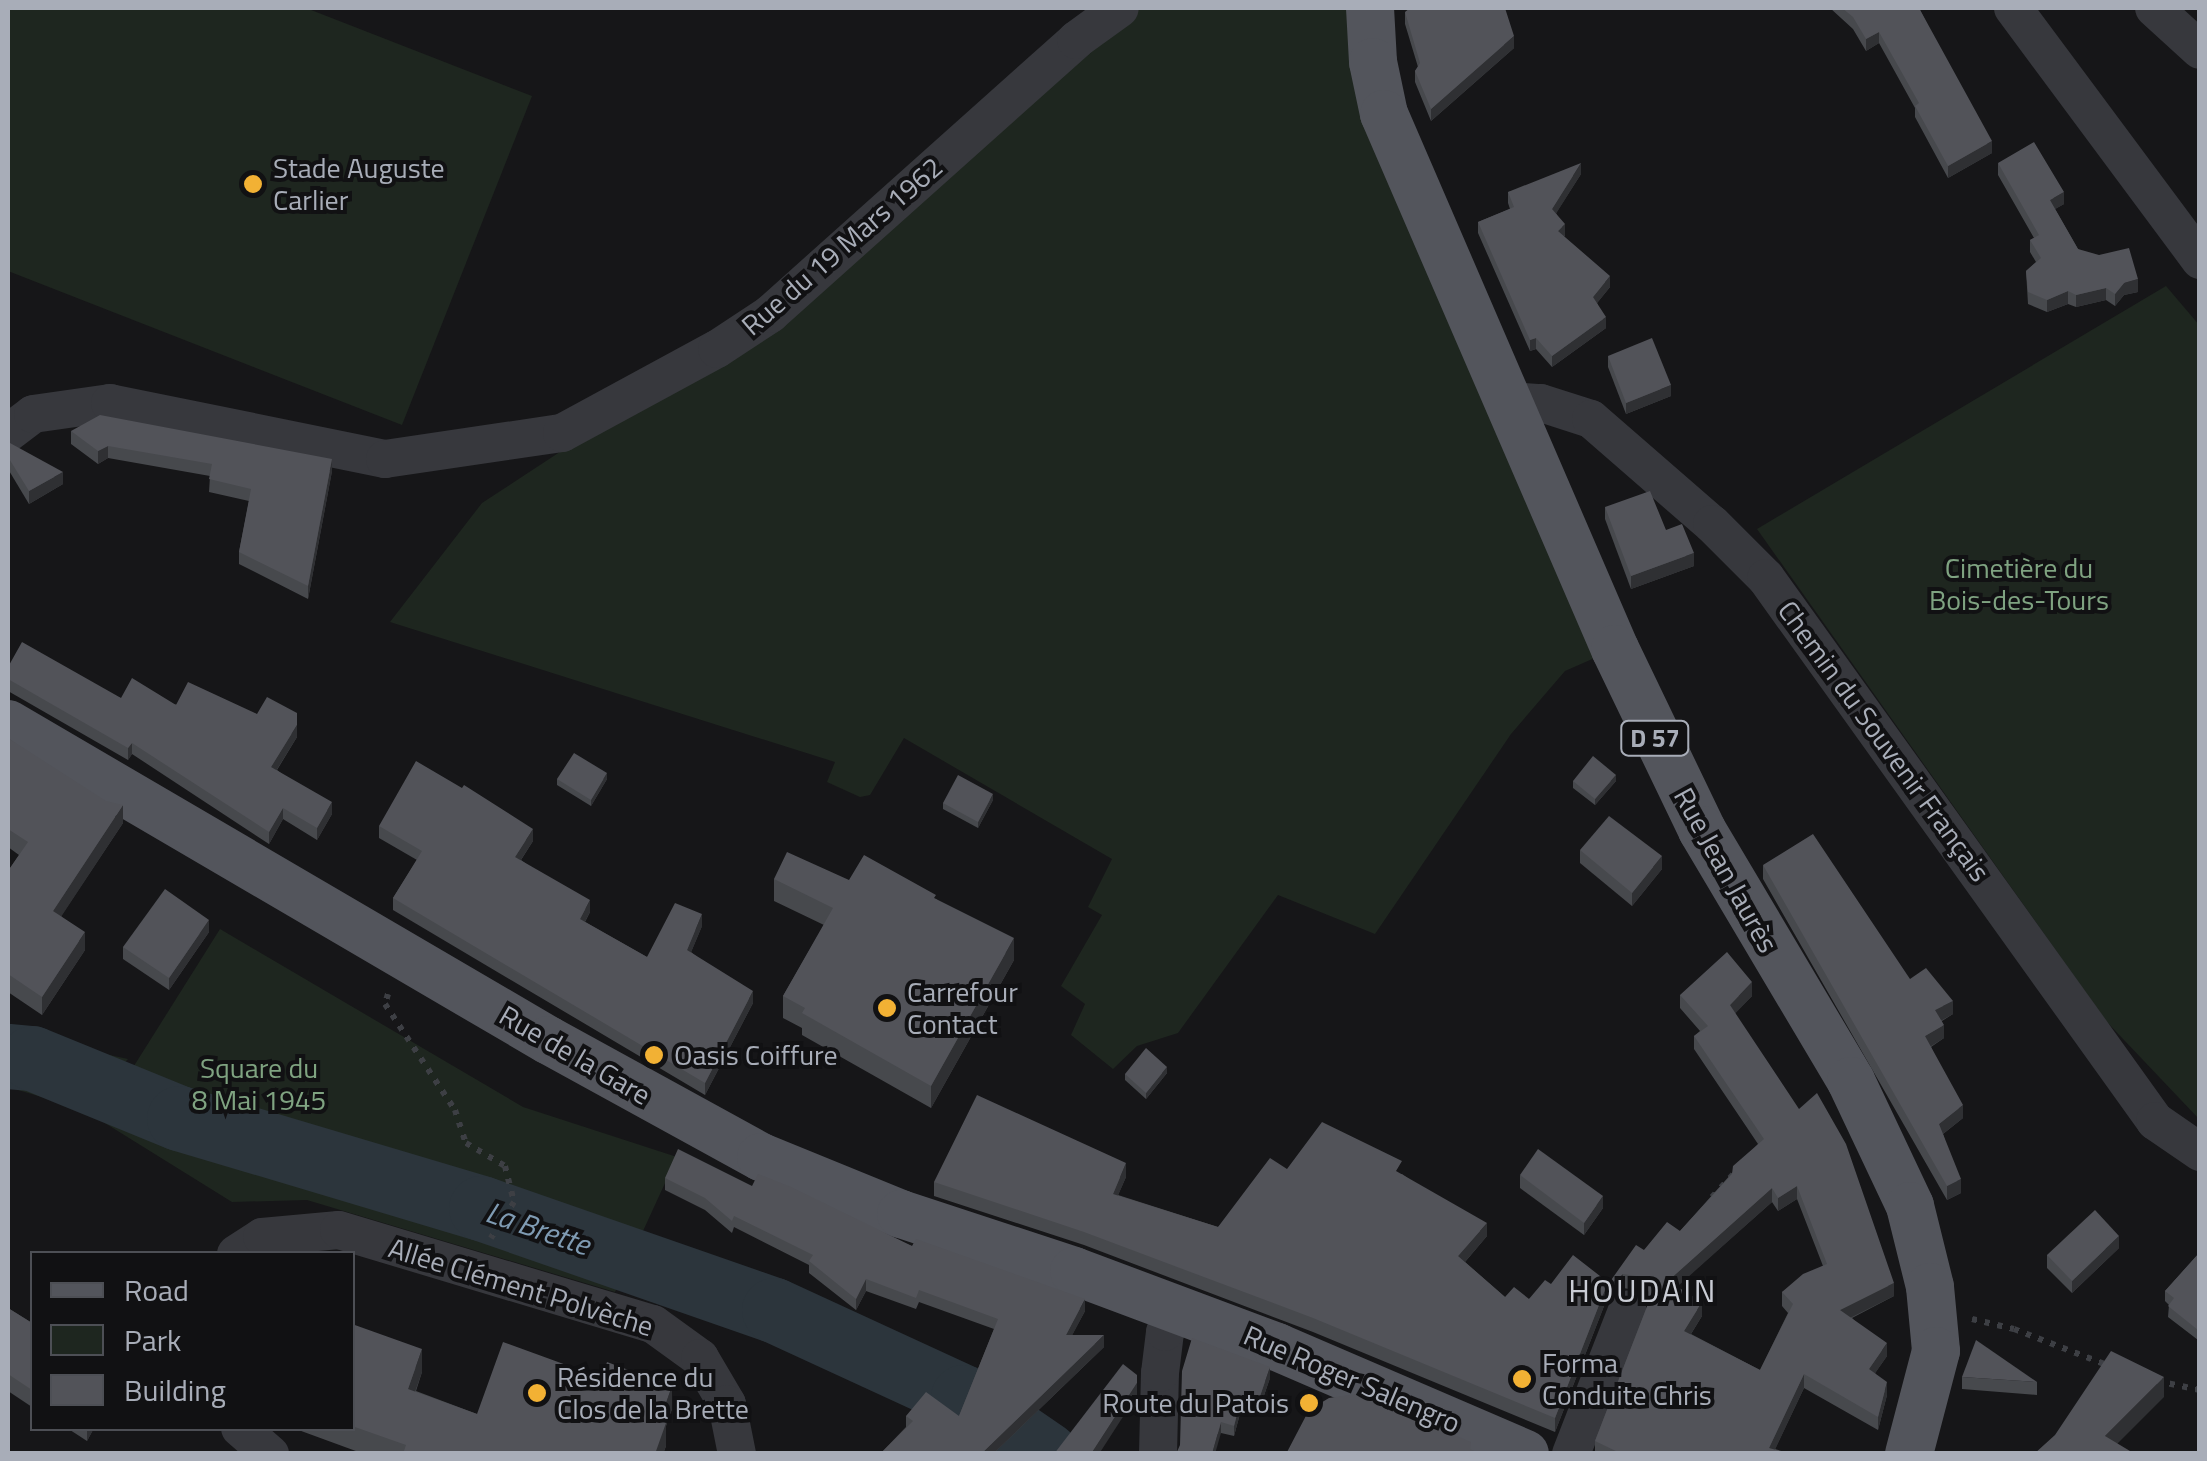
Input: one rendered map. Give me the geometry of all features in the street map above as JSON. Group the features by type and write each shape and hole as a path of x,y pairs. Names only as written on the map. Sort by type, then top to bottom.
{"main road":[{"name":"Rue Jean Jaurès","path":"1370,8 1373,62 1384,114 1654,734 1770,950 1852,1081 1910,1206 1930,1287 1936,1351 1909,1454"},
{"name":"Rue de la Gare","path":"8,724 400,954 761,1157 901,1214 1178,1309"},
{"name":"Rue Roger Salengro","path":"1178,1309 1329,1367 1525,1454"}],"street":[{"name":"Rue du 19 Mars 1962","path":"8,433 33,414 110,404 385,459 562,433 717,349 770,314 1076,40 1120,8"},
{"path":"2013,8 2200,260"},
{"path":"2154,8 2200,50"},
{"name":"Chemin du Souvenir Français","path":"1510,401 1541,404 1591,419 1712,524 1766,578 2155,1121 2200,1152"},
{"name":"Allée Clément Polvèche","path":"241,1251 262,1237 339,1230 653,1324 700,1358 727,1404 736,1454"},
{"path":"1158,1454 1160,1374 1166,1332 1178,1309"},
{"path":"1571,1454 1627,1310"},
{"path":"243,1431 270,1454"}],"path":[{"path":"400,954 385,1004 455,1110 466,1143 505,1166 514,1202 491,1239"},
{"path":"1702,1210 1724,1181 1748,1162"},
{"path":"1988,1322 2117,1369"},
{"path":"2149,1379 2200,1390"}],"green space":[{"name":"Stade Auguste Carlier","path":"8,8 306,8 532,96 402,425 8,271"},
{"path":"1120,8 1370,8 1373,62 1615,649 1565,671 1511,734 1375,934 1278,895 1178,1033 1137,1046 1113,1069 1071,1035 1085,1004 1061,986 1102,915 1088,907 1112,859 904,738 870,795 860,797 827,782 835,762 390,622 482,503 770,314"},
{"name":"Cimetière du Bois-des-Tours","path":"2166,286 2200,326 2199,1119 2106,1021 1757,529"},
{"name":"Square du 8 Mai 1945","path":"220,929 523,1107 677,1157 615,1292 307,1200 232,1202 100,1120"},
{"path":"8,1032 128,1059 82,1109 8,1087"}],"building":[{"path":"1410,8 1505,8 1514,36 1431,109 1415,71 1420,63 1405,12"},
{"path":"1842,8 1919,8 1992,141 1948,166 1915,106 1919,103 1879,32 1866,39 1853,17"},
{"path":"2034,142 2064,192 2050,200 2078,249 2099,255 2129,248 2138,279 2124,283 2115,294 2106,288 2076,295 2068,291 2047,300 2028,292 2026,271 2041,258 2030,240 2039,235 1998,163"},
{"path":"1581,163 1552,209 1565,224 1558,231 1610,276 1593,297 1606,317 1552,356 1536,338 1530,340 1478,222 1514,207 1508,192"},
{"path":"1652,338 1671,385 1626,403 1608,356"},
{"path":"100,415 332,459 308,586 239,552 251,489 209,479 212,464 108,446 98,451 71,431"},
{"path":"8,442 63,472 29,491 8,457"},
{"path":"1650,491 1666,530 1682,524 1694,553 1631,576 1605,507"},
{"path":"22,642 121,698 132,678 176,705 188,682 257,714 267,697 297,713 297,725 271,767 332,802 317,828 283,808 269,832 132,743 128,748 8,679 8,667"},
{"path":"8,738 106,801 123,805 53,911 85,932 42,997 8,974 8,871 28,842 8,829"},
{"path":"574,753 607,773 591,800 557,779"},
{"path":"1593,756 1616,775 1595,799 1573,781"},
{"path":"416,761 462,788 464,785 533,829 515,857 590,900 580,919 647,957 675,903 702,914 687,950 753,991 705,1083 393,898 422,851 379,826"},
{"path":"958,775 993,794 978,822 943,803"},
{"path":"1609,816 1662,856 1632,893 1580,850"},
{"path":"1813,834 1910,979 1926,968 1953,1001 1935,1010 1944,1025 1925,1036 1963,1105 1939,1124 1961,1179 1947,1186 1763,865"},
{"path":"787,852 849,880 864,855 936,895 934,898 1014,938 931,1086 802,1013 805,1008 783,996 833,908 774,879"},
{"path":"165,889 209,920 169,978 123,947"},
{"path":"1727,952 1752,982 1730,1005 1799,1109 1817,1093 1846,1144 1894,1283 1840,1310 1887,1343 1869,1369 1887,1382 1878,1417 1804,1374 1769,1448 1791,1454 1622,1454 1595,1441 1648,1304 1649,1292 1636,1276 1623,1274 1606,1287 1555,1418 1313,1318 1084,1232 934,1182 977,1095 1126,1163 1113,1194 1218,1227 1270,1158 1287,1169 1322,1122 1402,1161 1396,1171 1487,1223 1458,1256 1505,1297 1514,1287 1529,1299 1545,1280 1551,1284 1573,1255 1609,1283 1636,1245 1644,1250 1667,1222 1680,1231 1732,1174 1733,1166 1764,1139 1694,1036 1708,1026 1680,995","holes":["1797,1186 1827,1264 1803,1274 1782,1292 1793,1304 1760,1370 1684,1331 1702,1302 1668,1281 1772,1188 1778,1198"]},
{"path":"1146,1048 1167,1067 1146,1093 1125,1074"},
{"path":"678,1149 752,1186 758,1174 791,1187 912,1246 916,1239 1085,1299 1066,1335 1104,1335 981,1454 880,1454 913,1421 906,1416 926,1392 959,1416 998,1319 919,1290 916,1298 866,1279 856,1299 809,1261 813,1255 734,1216 732,1221 705,1198 665,1178"},
{"path":"1538,1149 1603,1196 1584,1223 1520,1175"},
{"path":"2095,1210 2119,1236 2072,1281 2047,1255"},
{"path":"2200,1252 2198,1330 2168,1306 2174,1298 2165,1291"},
{"path":"8,1308 30,1322 30,1389 8,1374"},
{"name":"Résidence du Clos de la Brette","path":"355,1325 422,1349 408,1389 477,1414 503,1342 602,1378 607,1362 672,1386 660,1420 666,1423 655,1454 403,1454 406,1445 355,1427"},
{"path":"1192,1338 1270,1367 1257,1405 1241,1399 1234,1426 1221,1422 1212,1454 1176,1454 1180,1445 1182,1371"},
{"path":"1976,1340 2037,1382 1962,1377"},
{"path":"2111,1351 2164,1377 2105,1436 2135,1454 2034,1454 2055,1435"},
{"path":"1123,1364 1137,1375 1137,1383 1091,1454 1054,1454"},
{"path":"1356,1394 1471,1442 1470,1449 1480,1454 1286,1454 1309,1410 1329,1398"}],"waterway":[{"name":"La Brette","path":"8,1056 32,1058 179,1118 481,1208 774,1310 963,1397 1046,1454"}],"place":[{"name":"Stade Auguste Carlier","path":"253,184"},
{"name":"Carrefour Contact","path":"887,1008"},
{"name":"Oasis Coiffure","path":"654,1055"},
{"name":"Forma Conduite Chris","path":"1522,1379"},
{"name":"Résidence du Clos de la Brette","path":"537,1393"},
{"name":"Route du Patois","path":"1309,1403"}],"district":[{"name":"HOUDAIN","path":"1643,1290"}]}
